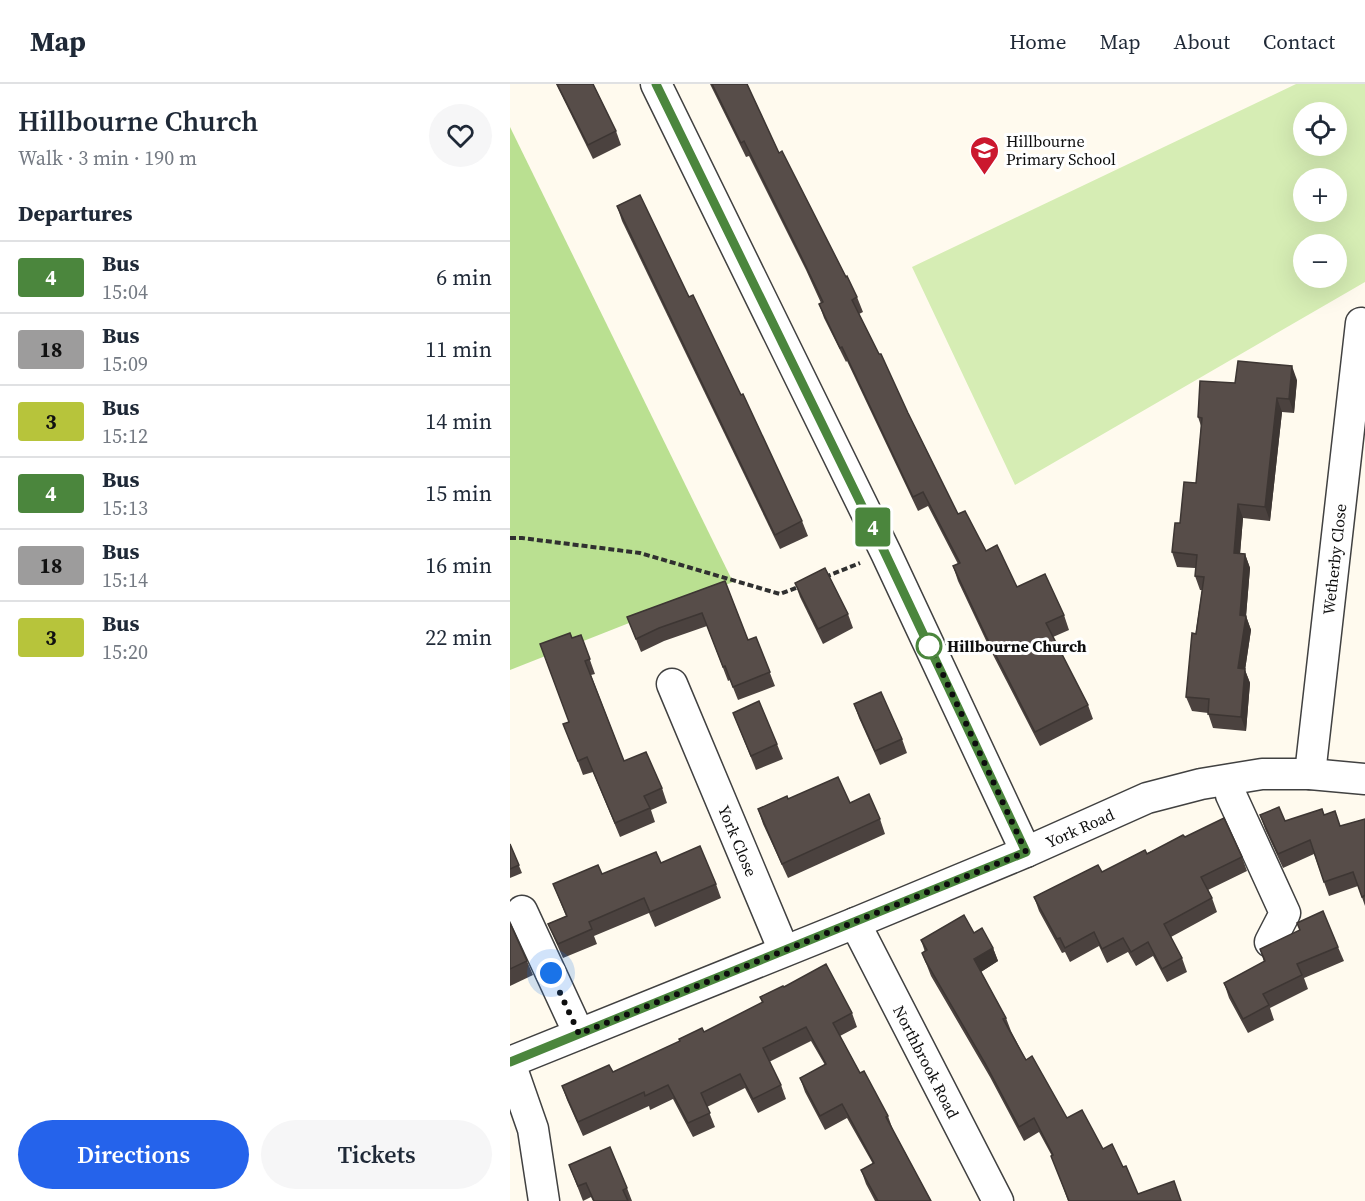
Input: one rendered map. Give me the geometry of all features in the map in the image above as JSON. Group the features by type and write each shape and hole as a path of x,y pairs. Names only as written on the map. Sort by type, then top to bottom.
{"street":[{"path":"656,84 885,553 1026,852"},
{"name":"Wetherby Close","path":"1310,774 1362,337"},
{"name":"York Close","path":"672,684 680,735 784,951"},
{"name":"York Road","path":"510,1062 855,923 1026,852 1147,798 1262,774 1310,774 1365,779"},
{"path":"1229,780 1231,795 1285,913 1270,942"},
{"path":"522,911 579,1034"},
{"name":"Northbrook Road","path":"855,923 998,1201"},
{"path":"510,1062 532,1129 544,1201"}],"path":[{"path":"510,538 640,553 780,594 801,586"},
{"path":"822,578 885,553"}],"green space":[{"path":"1296,84 1365,84 1365,282 1015,485 912,267"},
{"path":"510,127 733,582 510,670"}],"building":[{"path":"557,84 593,84 616,131 588,145"},
{"path":"712,84 747,84 779,153 782,151 847,276 857,297 852,300 881,354 958,514 965,511 986,551 997,545 1017,587 1045,574 1064,615 1046,623 1088,705 1035,732 953,566 960,563 923,492 913,497 842,347 840,348 819,304 823,302 801,256 744,141 741,143"},
{"path":"640,195 689,297 693,295 741,395 743,394 802,521 775,535 617,206"},
{"path":"1238,361 1292,366 1289,399 1277,398 1265,507 1238,504 1234,553 1245,554 1240,615 1246,616 1238,668 1245,669 1241,717 1208,714 1209,699 1186,697 1192,633 1196,634 1204,577 1195,576 1197,555 1172,552 1175,523 1180,523 1184,482 1196,483 1202,418 1198,417 1200,381 1235,383"},
{"path":"825,568 848,614 818,629 795,583"},
{"path":"725,581 748,640 756,637 770,672 733,687 702,613 659,628 636,639 627,617"},
{"path":"570,633 572,638 581,635 590,659 585,661 624,761 646,752 662,788 644,796 650,808 615,823 587,757 578,761 563,724 569,722 540,644"},
{"path":"881,692 902,739 875,751 854,704"},
{"path":"759,701 777,744 751,756 733,713"},
{"path":"838,777 850,803 869,794 880,819 782,864 758,809 787,796 788,799"},
{"path":"1279,807 1285,821 1322,809 1324,815 1335,811 1340,826 1365,819 1365,895 1362,897 1353,872 1324,882 1310,840 1278,854 1260,815"},
{"path":"1224,818 1242,857 1201,877 1212,898 1164,924 1182,958 1162,969 1148,942 1131,952 1123,938 1102,949 1094,932 1065,948 1060,938 1057,939 1034,897 1098,865 1102,872 1145,850 1147,854 1183,835 1185,837"},
{"path":"510,844 519,865 510,869"},
{"path":"700,846 716,884 650,912 644,898 589,922 592,929 558,944 548,924 567,916 553,884 598,865 602,874 656,852 661,863"},
{"path":"1323,911 1338,947 1297,964 1302,975 1263,994 1269,1005 1243,1019 1224,983 1265,961 1260,949 1300,930 1297,923"},
{"path":"964,915 974,933 982,928 993,948 974,959 1006,1018 1003,1019 1026,1060 1032,1056 1067,1118 1082,1110 1103,1149 1112,1144 1123,1167 1126,1166 1138,1194 1174,1181 1181,1201 1069,1201 1051,1156 1053,1155 1034,1118 1019,1127 922,953 927,950 921,940"},
{"path":"510,923 527,961 510,969"},
{"path":"826,964 852,1013 833,1023 860,1073 864,1071 931,1201 878,1201 861,1170 874,1163 842,1104 820,1116 800,1078 826,1064 806,1027 763,1048 781,1085 753,1099 740,1074 701,1093 710,1113 688,1123 668,1085 645,1096 644,1092 578,1122 562,1086 609,1065 613,1072 680,1041 679,1039 702,1028 704,1032 763,1002 760,997"},
{"path":"610,1147 627,1188 623,1190 628,1201 594,1201 586,1183 578,1186 569,1165"}],"bus line":[{"name":"4","path":"510,1062 1026,852 885,553 656,84"}],"place":[{"name":"Hillbourne Primary School","path":"985,176"},
{"name":"Hillbourne Church","path":"929,646"}],"route":[{"path":"551,973 579,1034 1026,852 926,638 929,646"}]}
